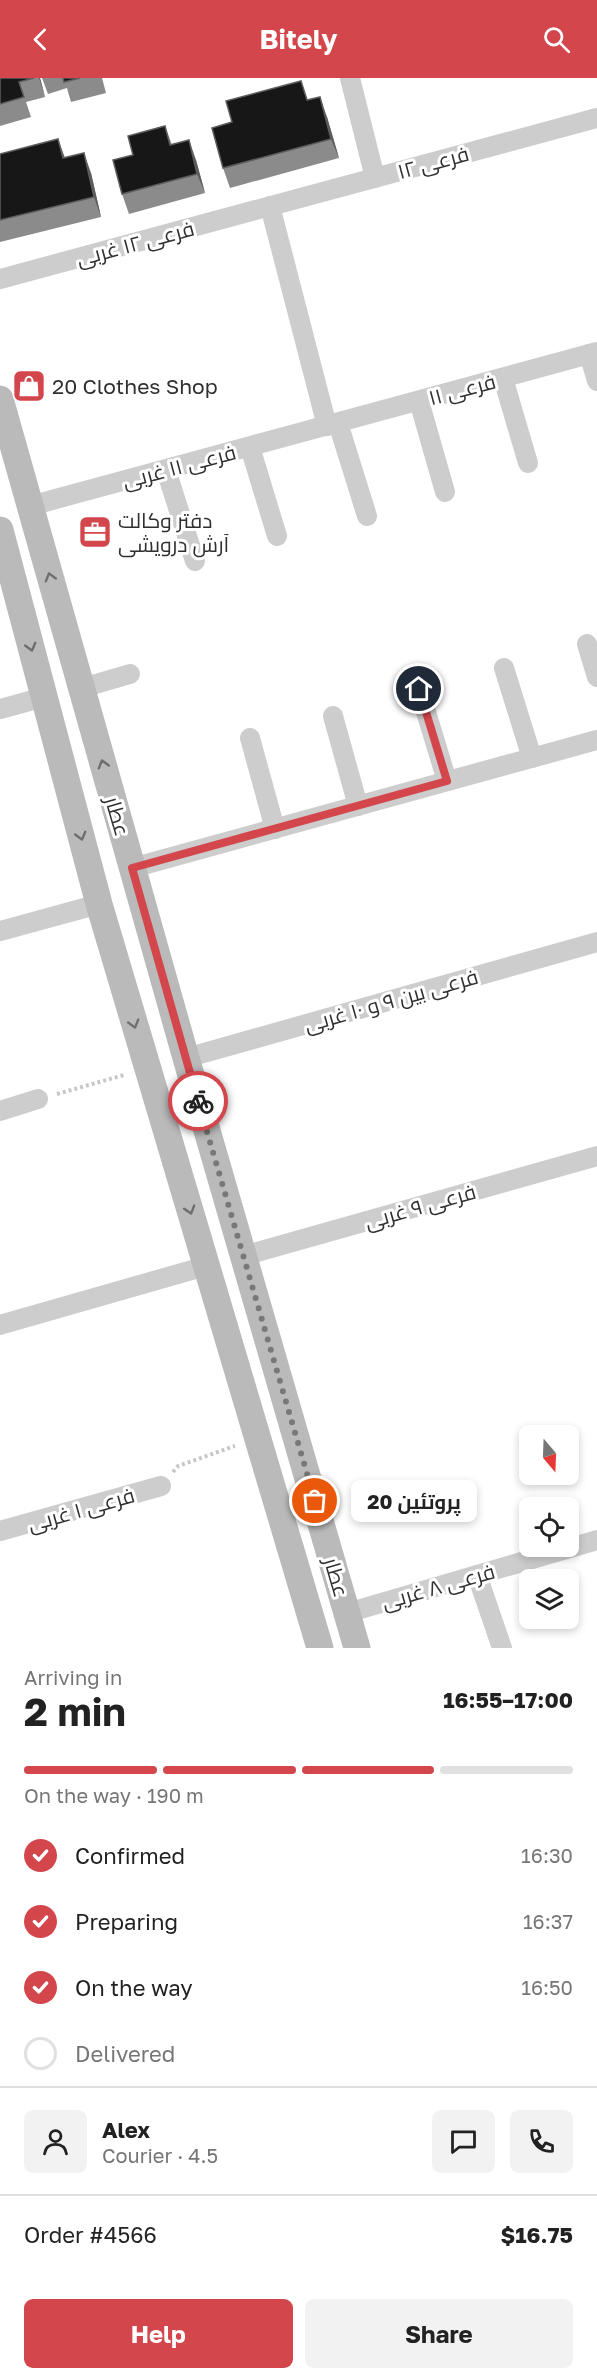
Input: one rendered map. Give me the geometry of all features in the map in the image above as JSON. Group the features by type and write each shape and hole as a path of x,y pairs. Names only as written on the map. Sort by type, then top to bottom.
{"main road":[{"name":"عطار","path":"0,399 186,1058 357,1648"},
{"name":"عطار","path":"0,530 99,904 318,1648"}],"street":[{"path":"350,78 375,178"},
{"name":"فرعی ۱۲","path":"270,206 597,118"},
{"path":"270,206 297,312 332,424 367,516"},
{"name":"فرعی ۱۲ غربی","path":"0,279 270,206"},
{"path":"593,353 597,381"},
{"name":"فرعی ۱۱","path":"332,424 593,353"},
{"path":"503,378 528,463"},
{"path":"419,401 445,492"},
{"name":"فرعی ۱۱ غربی","path":"30,506 332,424"},
{"path":"250,447 277,536"},
{"path":"166,470 195,561"},
{"path":"587,644 597,677"},
{"path":"504,668 532,758"},
{"path":"82,688 130,674"},
{"path":"419,689 447,781"},
{"path":"0,709 44,697"},
{"path":"333,716 358,806"},
{"path":"250,738 275,829"},
{"path":"132,868 597,740"},
{"path":"0,931 99,904"},
{"name":"فرعی بین ۹ و ۱۰ غربی","path":"186,1058 597,942"},
{"path":"0,1110 39,1099"},
{"name":"فرعی ۹ غربی","path":"243,1256 597,1156"},
{"path":"0,1325 206,1266"},
{"name":"فرعی ۱ غربی","path":"0,1531 161,1486"},
{"name":"فرعی ۸ غربی","path":"347,1613 597,1540"},
{"path":"477,1575 502,1648"}],"path":[{"path":"39,1099 147,1069"},
{"path":"161,1486 178,1466 258,1438"}],"building":[{"path":"0,78 34,78 19,82 24,97 0,104"},
{"path":"63,78 80,78 64,82"},
{"path":"301,81 307,100 320,97 331,139 223,168 212,128 232,122 226,101"},
{"path":"165,126 170,145 189,140 197,174 122,194 113,160 133,155 128,136"},
{"path":"58,139 63,158 84,153 94,197 0,220 0,154"}],"way so far":[{"path":"198,1101 315,1501"}],"place":[{"name":"20 Clothes Shop","path":"29,386"},
{"name":"دفتر وکالت آرش درویشی","path":"95,532"},
{"name":"پروتئین 20","path":"315,1501"}],"route":[{"path":"198,1101 132,868 447,781 419,689"}]}
